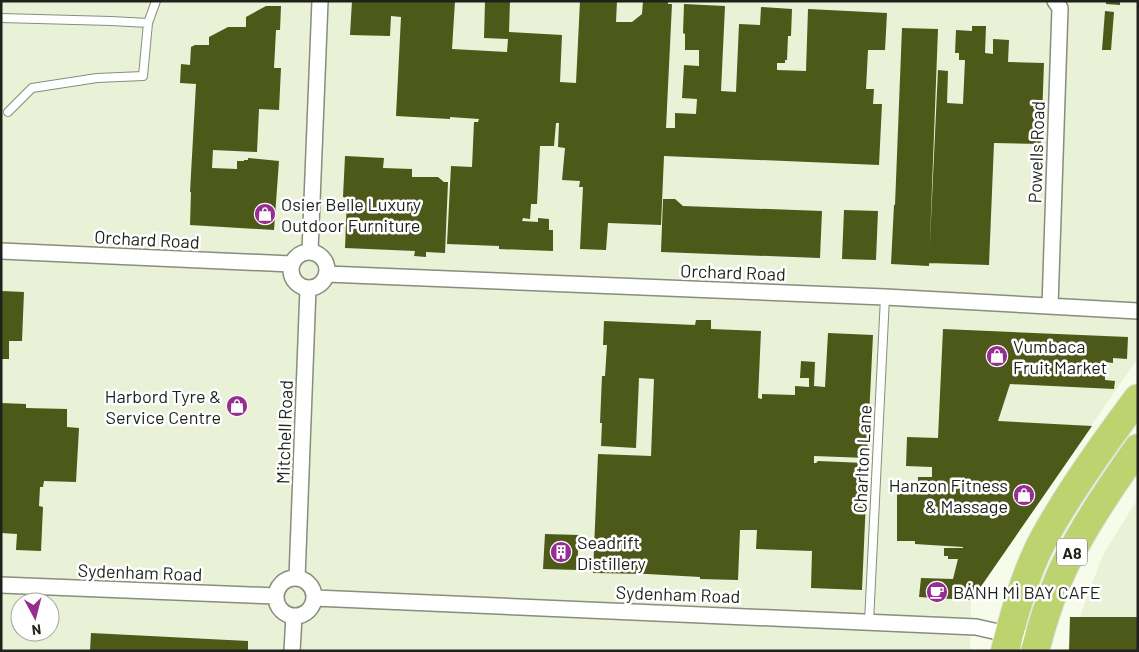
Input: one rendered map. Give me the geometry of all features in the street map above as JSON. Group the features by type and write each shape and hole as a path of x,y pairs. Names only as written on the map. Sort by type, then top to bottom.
{"highway":[{"name":"A8","path":"1007,642 1028,573 1054,520 1084,473 1138,398"},
{"name":"A8","path":"1037,646 1065,564 1081,534 1138,448"}],"street":[{"path":"310,251 320,1"},
{"name":"Powells Road","path":"1050,306 1060,8 1055,1"},
{"name":"Orchard Road","path":"1,251 291,264"},
{"path":"304,252 315,252 324,258 328,269 327,274 320,285 308,288 302,287 294,280 291,264 298,255 304,252"},
{"name":"Orchard Road","path":"327,274 885,297 1138,311"},
{"name":"Mitchell Road","path":"297,578 308,288"},
{"path":"297,578 310,584 315,598 309,611 294,616 280,609 276,596 282,583 286,580 297,578"},
{"name":"Sydenham Road","path":"1,584 276,596"},
{"name":"Sydenham Road","path":"315,598 976,627 1007,642 1037,646"},
{"path":"292,651 294,616"}],"lane":[{"path":"8,112 32,88 97,78 143,76 148,22 156,1"},
{"path":"1,18 148,22"},
{"name":"Charlton Lane","path":"869,622 885,297"}],"shaded area":[{"path":"1,1 1138,1 1138,358 971,600 970,651 1,651"},
{"path":"1138,498 1138,651 1067,651 1102,557"}],"building":[{"path":"352,1 455,1 452,49 507,52 508,39 484,38 485,1 510,1 509,32 562,35 560,82 576,83 580,1 617,1 616,22 632,22 642,14 643,1 668,2 668,4 672,4 666,128 675,128 675,113 696,114 697,99 682,98 684,65 699,66 699,50 685,50 685,34 683,33 684,4 725,6 721,91 736,92 739,24 760,25 761,7 792,9 791,36 788,36 787,60 785,60 785,63 777,63 777,70 806,71 808,9 887,13 885,50 868,50 866,89 874,89 873,104 882,104 879,165 664,156 661,225 608,223 606,250 580,249 583,187 579,187 580,181 562,180 565,148 558,147 559,123 556,123 554,146 540,146 537,204 531,204 530,219 523,218 522,221 538,222 538,218 549,219 549,230 553,230 553,251 499,249 499,246 447,244 451,166 472,167 474,122 478,122 479,119 396,116 401,17 391,16 390,36 350,35"},
{"path":"1106,1 1120,1 1120,5 1106,4"},
{"path":"266,6 281,6 280,30 276,30 274,68 281,68 279,110 259,109 257,152 213,150 212,168 237,169 237,161 248,160 248,158 279,161 274,230 190,225 196,84 180,83 181,64 190,65 191,47 195,45 209,45 209,37 228,27 246,27 246,17"},
{"path":"1105,11 1114,12 1111,50 1102,50"},
{"path":"972,26 986,26 985,53 993,54 993,39 1009,40 1008,62 1044,63 1041,144 994,143 989,265 929,263 938,70 948,71 947,103 963,104 965,60 959,60 959,53 955,53 956,30 972,31"},
{"path":"902,28 938,29 929,266 891,264"},
{"path":"345,156 384,158 383,168 412,169 412,177 438,177 444,182 448,182 445,253 426,252 426,257 414,256 415,251 345,248 347,198 343,197"},
{"path":"663,199 675,199 683,206 822,211 820,258 661,252"},
{"path":"844,210 878,211 876,260 842,259"},
{"path":"1,291 24,292 22,341 9,341 9,359 1,359"},
{"path":"696,320 711,320 711,329 761,331 758,398 762,399 762,394 795,395 795,386 809,387 809,378 800,378 801,361 815,362 814,386 825,387 828,333 873,335 867,458 814,456 814,463 818,461 865,463 863,499 866,499 862,590 811,588 812,551 756,549 757,530 740,530 738,580 700,579 700,577 647,574 593,573 598,454 651,456 654,379 639,378 636,448 601,446 602,376 605,376 607,345 603,345 604,321 695,325"},
{"path":"943,329 1128,337 1127,359 1113,358 1113,363 1105,362 1105,380 1115,381 1114,389 1010,384 998,421 1092,426 973,598 968,600 919,597 921,578 953,579 958,559 948,559 948,556 944,556 944,548 963,547 915,544 915,541 897,541 897,489 931,491 931,488 918,487 918,477 932,477 932,467 906,466 907,437 938,438"},
{"path":"1,403 26,404 26,408 67,409 67,427 79,428 76,482 44,481 43,487 40,487 39,506 43,507 41,551 16,550 17,534 1,533"},
{"name":"Seadrift Distillery","path":"545,534 579,535 577,570 543,569"},
{"path":"1070,617 1138,617 1138,651 1069,651"},
{"path":"91,633 248,641 248,651 90,651"}],"place":[{"name":"Osier Belle Luxury Outdoor Furniture","path":"265,214"},
{"name":"Vumbaca Fruit Market","path":"997,356"},
{"name":"Harbord Tyre & Service Centre","path":"237,406"},
{"name":"Hanzon Fitness & Massage","path":"1024,495"},
{"name":"Seadrift Distillery","path":"561,552"},
{"name":"BÁNH MÌ BAY CAFE","path":"937,592"}]}
